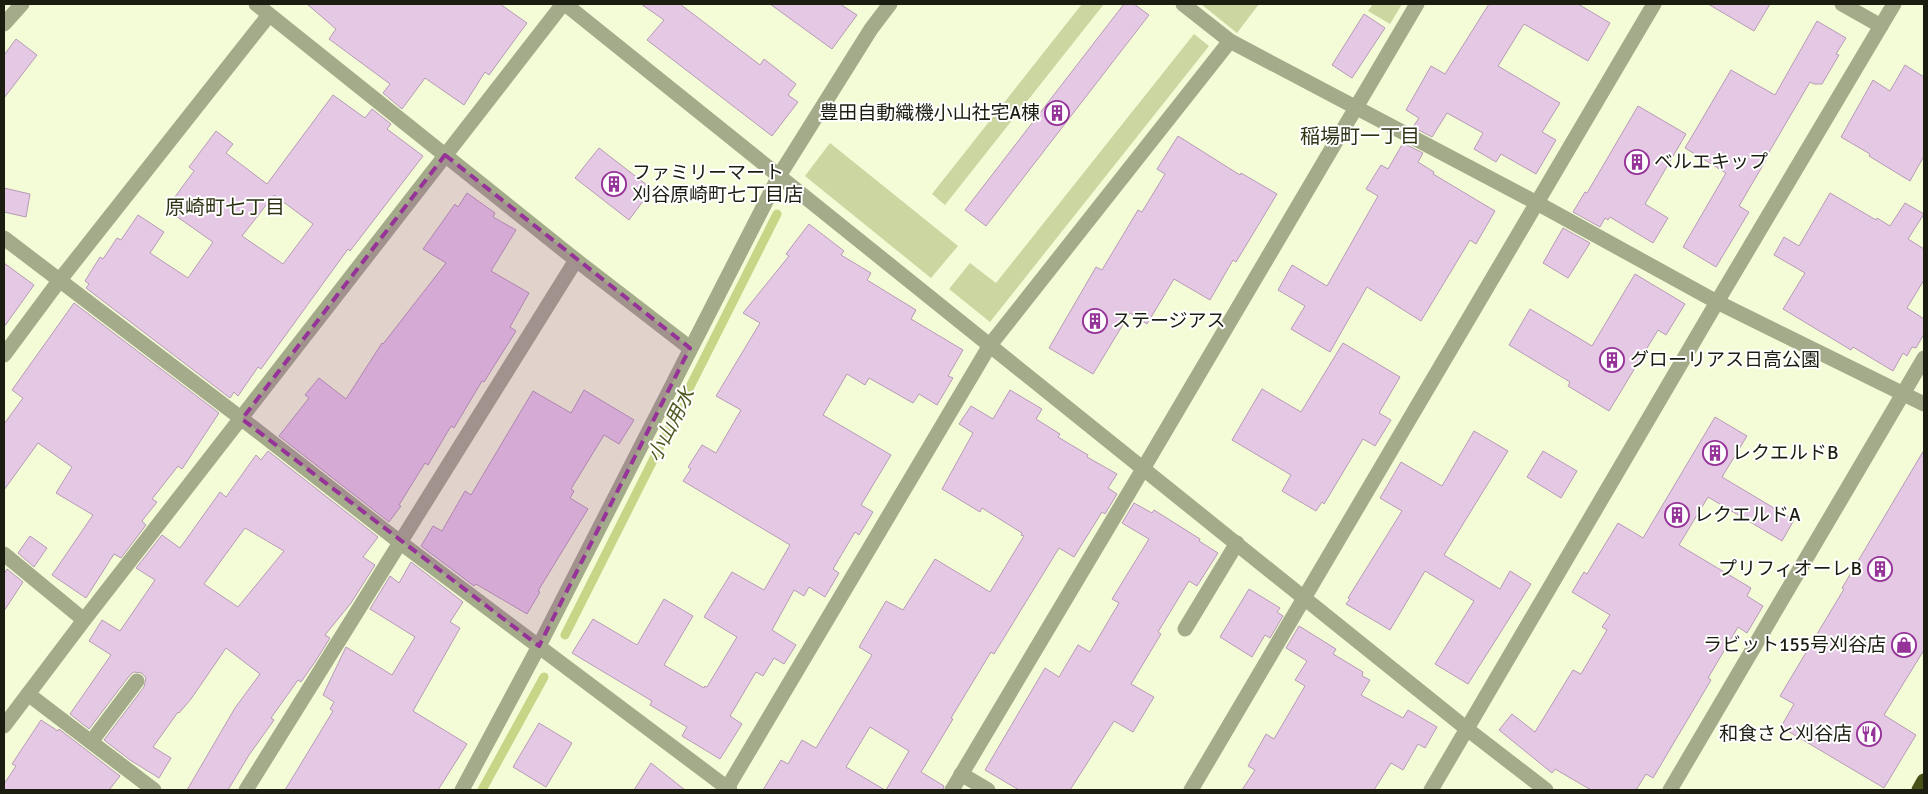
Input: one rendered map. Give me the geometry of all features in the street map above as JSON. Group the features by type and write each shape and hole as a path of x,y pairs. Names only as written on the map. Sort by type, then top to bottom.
{"highway":[{"path":"1919,790 1924,781"}],"street":[{"path":"4,24 22,4"},
{"path":"256,4 576,260 690,348"},
{"path":"4,726 84,620 564,4 1467,729 1546,790"},
{"path":"462,790 539,646 779,176 871,29 890,4"},
{"path":"1183,4 1230,41 1537,203 1717,302 1924,404"},
{"path":"952,790 1144,469 1417,4"},
{"path":"1191,790 1654,4"},
{"path":"1842,4 1881,26"},
{"path":"1431,790 1894,4"},
{"path":"4,355 59,281 269,15"},
{"path":"4,238 401,543 728,790 990,345 1230,41"},
{"path":"246,790 576,260"},
{"path":"1670,790 1924,358"},
{"path":"1186,629 1237,543"},
{"path":"4,554 84,620"},
{"path":"91,742 137,681"},
{"path":"28,694 154,790"},
{"path":"961,774 988,790"}],"highlighted area":[{"path":"445,155 690,348 539,646 242,419"}],"green space":[{"path":"1082,4 1104,4 945,205 932,194"},
{"path":"1201,4 1259,4 1237,33"},
{"path":"1373,4 1402,4 1390,24 1368,11"},
{"path":"1194,34 1209,46 990,322 949,289 970,263 996,283"},
{"path":"830,143 958,246 931,278 805,176"}],"building":[{"path":"307,4 500,4 527,23 489,75 485,72 464,105 425,78 402,109 383,93 390,84 329,39 336,29"},
{"path":"641,4 680,4 760,65 764,59 796,84 788,95 798,102 772,136 647,40 664,20"},
{"path":"770,4 840,4 857,15 832,49"},
{"name":"豊田自動織機小山社宅A棟","path":"1124,4 1134,4 1149,15 986,226 965,210"},
{"path":"1489,4 1578,4 1610,23 1588,61 1524,24 1498,66 1560,103 1542,132 1556,140 1536,174 1501,154 1496,162 1474,149 1483,133 1447,113 1432,137 1413,127 1419,118 1406,110 1431,66 1445,74"},
{"path":"1708,4 1770,4 1754,31"},
{"path":"1364,14 1385,28 1352,78 1332,65"},
{"path":"1817,21 1846,38 1836,54 1839,55 1822,84 1810,82 1765,159 1739,206 1749,212 1716,267 1683,247 1726,173 1685,148 1731,70 1775,95"},
{"path":"16,39 37,55 4,98 4,55"},
{"path":"1905,65 1924,77 1924,156 1910,181 1841,137 1873,80 1890,91"},
{"path":"333,95 365,118 372,109 391,124 387,129 423,156 350,251 348,249 261,369 258,367 238,396 234,392 230,398 86,288 89,284 85,281 100,257 103,259 117,238 121,240 138,215 164,232 150,253 188,278 213,242 166,209 194,171 189,167 216,131 233,144 226,153 267,184","holes":["274,195 313,224 283,264 242,236"]},
{"name":"ベルエキップ","path":"1638,106 1686,134 1645,204 1668,218 1653,243 1610,217 1608,220 1605,218 1600,227 1573,212 1585,192 1587,193"},
{"path":"1178,136 1240,175 1241,173 1277,194 1236,262 1233,260 1210,300 1174,279 1147,324 1130,313 1093,374 1049,348 1096,267 1102,270 1138,210 1142,212 1165,174 1157,169"},
{"path":"1403,143 1423,153 1418,162 1434,172 1433,174 1495,211 1476,244 1470,240 1421,321 1367,287 1330,352 1291,329 1305,306 1278,290 1292,265 1327,286 1378,196 1366,189 1381,165 1388,169"},
{"name":"ファミリーマート 刈谷原崎町七丁目店","path":"599,148 652,189 629,220 575,178"},
{"path":"4,188 30,194 26,217 4,212"},
{"path":"467,193 495,213 493,217 516,230 491,271 529,293 510,327 516,331 484,382 482,381 454,428 451,426 428,465 425,463 399,505 401,506 389,522 279,436 309,398 305,395 319,378 346,399 382,343 446,263 423,249 455,204 458,207"},
{"path":"1830,193 1890,226 1905,203 1924,214 1908,239 1924,249 1924,280 1907,308 1924,319 1924,334 1916,348 1912,347 1907,356 1903,353 1893,371 1853,347 1851,350 1783,309 1805,273 1774,255 1784,237 1799,246"},
{"path":"809,224 844,251 841,255 871,273 867,280 916,310 911,319 963,350 948,376 953,378 937,405 919,394 913,403 869,378 865,385 847,374 823,415 891,455 861,505 873,512 859,535 855,532 833,569 839,573 825,597 809,587 804,596 794,590 772,630 796,645 784,664 774,658 763,676 756,672 730,716 742,724 720,759 682,736 687,727 650,705 652,701 572,653 593,619 637,645 664,599 693,616 664,665 704,688 705,686 707,687 737,637 704,617 732,572 764,590 790,545 683,481 691,469 688,467 702,445 716,453 741,410 716,396 760,323 743,313 789,256 786,254"},
{"path":"1563,228 1590,243 1568,278 1543,263"},
{"path":"4,263 34,285 4,327"},
{"name":"グローリアス日高公園","path":"1635,274 1685,304 1666,335 1658,330 1609,411 1568,386 1570,382 1509,345 1530,309 1592,346"},
{"path":"74,303 219,413 182,469 178,466 152,499 157,502 142,521 146,525 121,558 114,554 86,598 52,575 93,515 56,493 72,467 38,443 4,490 4,424 23,398 12,390"},
{"path":"1343,343 1400,377 1379,413 1391,420 1375,446 1363,439 1324,504 1322,502 1316,511 1282,491 1291,475 1232,440 1262,389 1301,412"},
{"path":"584,390 634,420 619,444 604,435 571,489 574,491 570,498 588,509 538,591 540,592 527,614 476,584 474,586 421,546 433,526 442,531 465,491 471,495 533,391 571,413"},
{"path":"1010,390 1042,409 1036,419 1060,434 1058,437 1088,455 1087,457 1117,474 1108,488 1117,494 1105,514 1102,512 1074,557 1059,548 994,654 991,652 951,718 953,719 921,772 944,786 943,790 886,790 909,751 870,727 846,767 885,790 763,790 781,760 788,764 802,740 816,748 872,655 859,647 886,601 903,610 935,559 990,592 1024,536 982,508 980,512 942,489 973,433 959,424 971,406 993,419"},
{"path":"1715,417 1747,436 1722,477 1794,520 1782,541 1708,497 1679,545 1751,588 1747,596 1763,606 1747,633 1738,627 1708,678 1711,680 1653,778 1646,774 1636,790 1591,790 1555,769 1552,773 1499,730 1512,714 1535,732 1573,670 1581,674 1607,630 1602,627 1610,615 1572,592 1584,572 1587,574 1618,523 1643,538"},
{"path":"1474,431 1508,451 1444,555 1500,589 1510,571 1531,584 1468,684 1435,664 1474,601 1425,571 1390,630 1346,604 1402,511 1380,498 1401,462 1442,486"},
{"path":"1924,450 1924,650 1884,715 1916,735 1884,788 1781,727 1794,704 1780,696"},
{"path":"268,451 378,537 363,557 375,565 351,603 325,635 330,638 315,662 301,682 298,680 271,718 274,720 249,755 228,790 187,790 235,708 260,674 226,648 191,699 178,712 153,747 171,758 159,778 130,760 104,740 144,687 146,678 142,673 134,672 130,675 89,729 70,714 111,655 89,641 102,620 120,631 155,580 136,568 162,535 180,548 220,492 226,497 256,455 261,460","holes":["245,528 284,551 238,607 204,584"]},
{"path":"1543,451 1577,471 1561,498 1527,477"},
{"path":"1134,503 1152,513 1154,510 1200,539 1199,541 1218,553 1197,586 1189,581 1158,632 1161,634 1131,684 1154,697 1133,732 1114,721 1070,790 1019,790 985,770 1045,668 1059,677 1078,645 1090,652 1119,603 1112,599 1149,539 1122,523"},
{"path":"30,536 47,548 34,567 18,553"},
{"path":"411,562 463,602 450,622 460,628 413,711 467,744 438,790 285,790 333,711 330,709 334,702 323,695 346,647 392,675 415,637 370,609 390,576 399,583"},
{"path":"7,569 23,582 4,611 4,574"},
{"path":"1249,589 1280,608 1277,612 1283,616 1270,638 1265,635 1252,657 1220,637"},
{"path":"1299,626 1336,649 1333,654 1363,672 1362,676 1370,680 1361,695 1403,718 1408,710 1437,727 1425,748 1418,744 1403,770 1391,763 1374,790 1242,790 1255,770 1248,766 1266,734 1274,739 1305,686 1295,680 1307,661 1286,648"},
{"path":"41,720 58,731 59,729 120,776 109,790 4,790 4,784 16,766 12,764"},
{"path":"539,723 572,743 546,787 513,767"},
{"path":"651,763 685,790 634,790"}],"waterway":[{"name":"小山用水","path":"565,635 777,214"},
{"name":"小山用水","path":"482,790 544,677"}],"place":[{"name":"豊田自動織機小山社宅A棟","path":"1057,113"},
{"name":"ベルエキップ","path":"1637,162"},
{"name":"ファミリーマート 刈谷原崎町七丁目店","path":"614,184"},
{"name":"ステージアス","path":"1095,321"},
{"name":"グローリアス日高公園","path":"1612,360"},
{"name":"レクエルドB","path":"1715,453"},
{"name":"レクエルドA","path":"1677,515"},
{"name":"プリフィオーレB","path":"1880,569"},
{"name":"ラビット155号刈谷店","path":"1904,645"},
{"name":"和食さと刈谷店","path":"1869,734"}],"district":[{"name":"稲場町一丁目","path":"1360,136"},
{"name":"原崎町七丁目","path":"225,207"}]}
